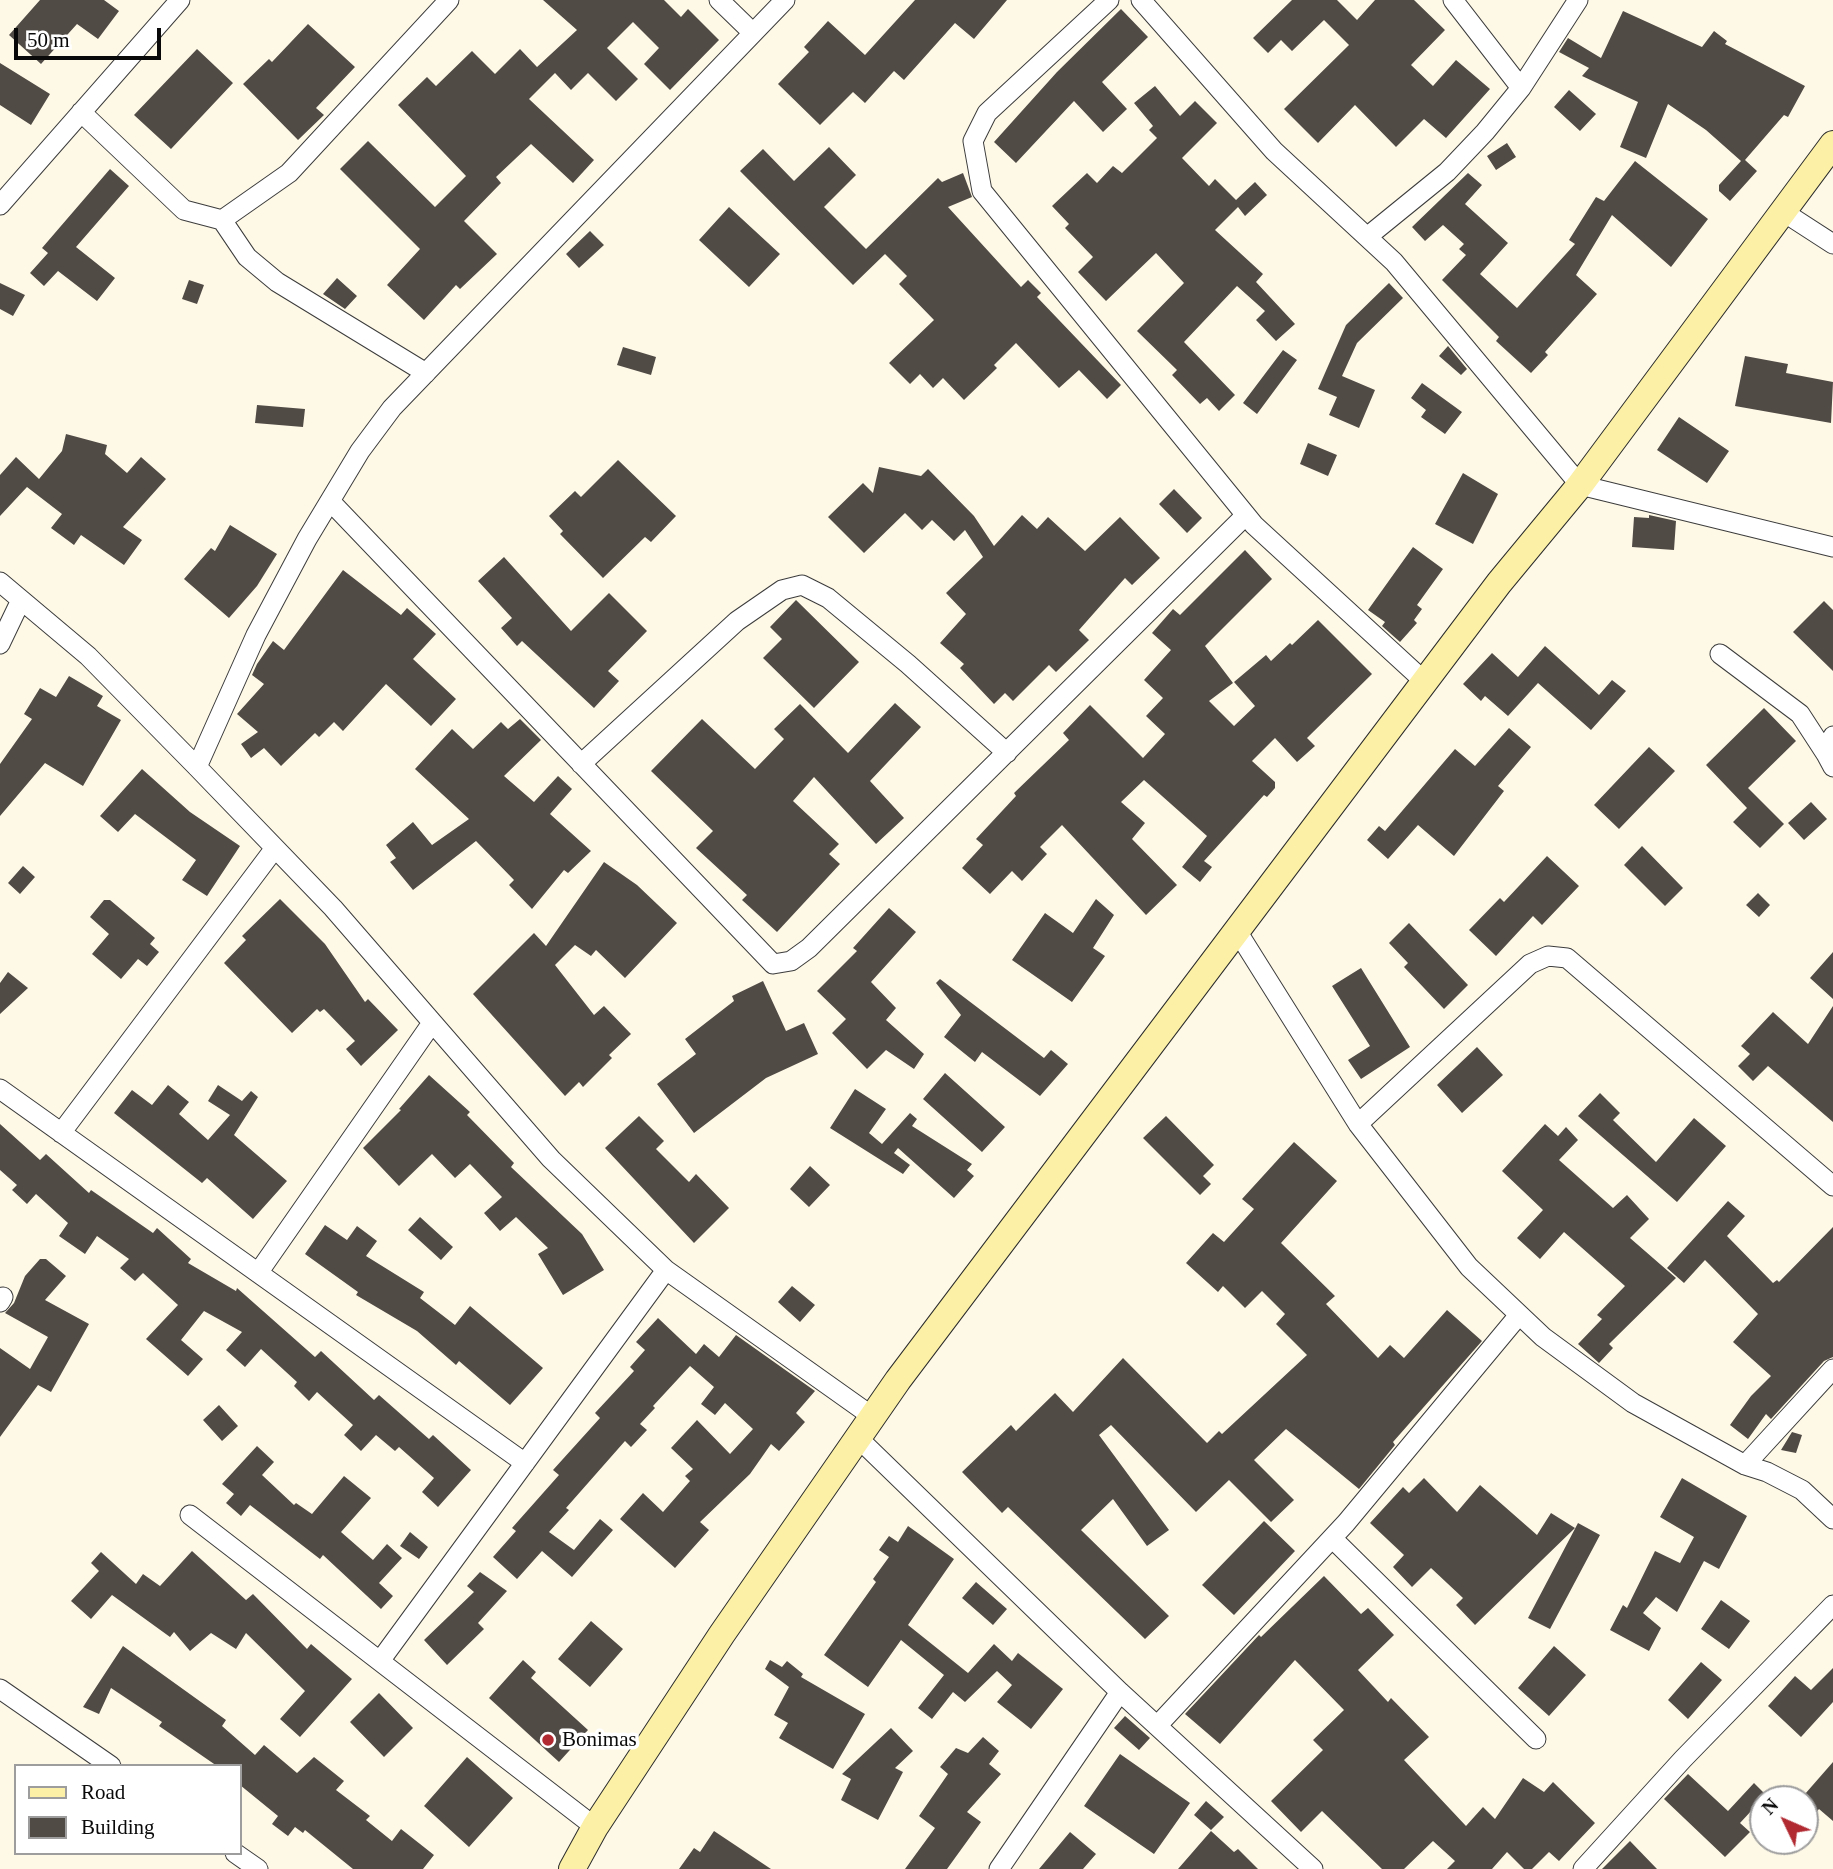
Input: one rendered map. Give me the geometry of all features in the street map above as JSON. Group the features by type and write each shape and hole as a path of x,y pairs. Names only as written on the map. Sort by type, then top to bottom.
{"main road":[{"path":"572,1869 595,1827 722,1634 873,1417 1499,583 1580,485 1833,144"}],"street":[{"path":"0,205 180,0"},
{"path":"222,220 289,173 449,0"},
{"path":"719,0 753,33"},
{"path":"197,767 256,635 330,501 360,451 392,408 785,0"},
{"path":"1110,0 987,113 972,141 982,191 1246,515 1425,682"},
{"path":"1141,0 1274,151 1394,262 1580,485 1833,547"},
{"path":"1453,0 1521,88"},
{"path":"1367,237 1447,172 1521,88 1578,0"},
{"path":"81,112 184,210 222,220 247,257 277,282 426,373"},
{"path":"1782,211 1833,244"},
{"path":"330,501 773,964 791,961 809,948 1246,515"},
{"path":"0,582 88,656 197,767 333,908 551,1159 666,1270 873,1417"},
{"path":"581,764 737,621 782,590 802,585 838,606 1007,753"},
{"path":"0,644 21,600"},
{"path":"1720,654 1800,714 1831,752"},
{"path":"61,1133 275,848"},
{"path":"1237,931 1358,1124 1469,1267 1519,1315 1633,1403 1745,1465 1767,1472 1802,1490 1833,1519"},
{"path":"1358,1124 1530,964 1548,956 1567,958 1833,1186"},
{"path":"258,1273 432,1023"},
{"path":"0,1089 525,1463"},
{"path":"380,1661 666,1270"},
{"path":"1157,1726 1332,1538 1519,1315"},
{"path":"1745,1465 1833,1369"},
{"path":"858,1438 1120,1692 1313,1869"},
{"path":"190,1515 595,1827"},
{"path":"1332,1538 1536,1739"},
{"path":"1583,1869 1683,1759 1833,1605"},
{"path":"0,1689 108,1764"},
{"path":"999,1869 1120,1692"},
{"path":"238,1855 258,1869"}],"building":[{"path":"40,0 104,0 119,11 98,39 77,24 41,64 9,35"},
{"path":"543,0 664,0 681,17 688,9 719,40 670,90 644,64 659,48 633,22 607,48 638,79 616,101 588,73 571,90 555,73 529,99 594,160 573,183 531,144 496,177 501,183 464,221 497,254 460,289 456,285 424,320 387,285 420,249 340,169 368,141 435,207 466,176 398,105 427,77 436,86 472,51 495,74 520,49 537,67 577,30"},
{"path":"915,0 1007,0 974,39 955,23 904,80 894,71 865,103 853,92 820,125 778,84 809,52 804,47 828,21 865,55"},
{"path":"1292,0 1337,0 1357,20 1375,0 1414,0 1445,30 1411,65 1433,86 1456,60 1490,89 1446,138 1424,119 1396,147 1355,105 1318,143 1284,109 1349,45 1324,20 1292,51 1281,40 1268,53 1253,38"},
{"path":"1121,9 1148,37 1102,82 1127,109 1103,132 1074,101 1016,163 994,142 1057,72"},
{"path":"1623,11 1702,47 1714,31 1727,41 1725,44 1805,86 1788,117 1784,115 1745,160 1757,171 1730,201 1719,191 1719,185 1741,161 1706,130 1668,104 1646,158 1620,147 1638,102 1582,76 1589,68 1559,52 1568,38 1601,58"},
{"path":"308,24 355,67 316,108 324,115 298,140 243,84 269,59 272,62"},
{"path":"197,49 233,83 171,149 134,115"},
{"path":"0,63 50,94 31,125 0,105"},
{"path":"1155,86 1180,116 1195,101 1217,123 1182,158 1209,186 1215,179 1236,200 1255,182 1267,195 1245,216 1238,207 1215,230 1263,274 1256,282 1295,324 1276,341 1256,320 1265,311 1237,286 1184,342 1235,395 1219,411 1207,398 1200,404 1172,375 1177,370 1137,331 1184,283 1156,253 1106,301 1078,272 1093,257 1065,228 1069,224 1052,206 1087,173 1097,183 1113,166 1122,173 1157,138 1149,130 1153,126 1134,103"},
{"path":"1569,90 1596,114 1580,131 1554,107"},
{"path":"1507,143 1516,157 1496,170 1487,156"},
{"path":"829,147 856,175 824,207 866,249 938,178 942,182 963,173 972,197 948,207 1021,287 1028,280 1041,293 1037,297 1121,385 1107,399 1079,370 1059,388 1016,343 994,365 997,368 964,400 943,378 933,388 920,374 910,384 889,363 934,320 899,284 907,276 885,254 853,285 740,171 763,149 794,181"},
{"path":"1635,161 1708,219 1671,267 1612,215 1576,275 1597,294 1545,352 1548,355 1531,373 1496,341 1499,337 1442,280 1466,255 1459,249 1464,244 1443,225 1425,241 1412,227 1468,173 1482,185 1465,204 1508,243 1480,274 1517,308 1575,244 1569,240 1596,197 1604,201"},
{"path":"110,169 129,186 76,247 115,278 97,301 58,271 44,286 30,273 48,253 42,248"},
{"path":"729,207 780,254 749,287 699,240"},
{"path":"590,231 604,245 579,268 566,254"},
{"path":"337,278 357,296 345,309 323,294"},
{"path":"189,280 204,285 197,304 182,299"},
{"path":"0,283 25,295 13,316 0,309"},
{"path":"1389,283 1403,298 1357,343 1342,376 1375,390 1359,428 1329,415 1337,397 1318,389 1346,325"},
{"path":"1448,346 1467,369 1461,375 1439,356"},
{"path":"623,347 656,357 651,375 617,365"},
{"path":"1283,350 1297,360 1257,414 1243,403"},
{"path":"1745,356 1788,364 1786,373 1833,382 1831,423 1735,406"},
{"path":"1422,383 1462,412 1445,434 1421,417 1426,410 1411,398"},
{"path":"257,405 305,409 303,427 255,423"},
{"path":"1679,417 1729,451 1707,483 1657,450"},
{"path":"66,434 107,445 105,454 127,473 141,457 166,479 123,527 142,540 124,565 81,535 74,545 51,528 62,514 27,487 0,516 0,475 16,457 39,479 62,451"},
{"path":"1308,443 1337,455 1328,476 1300,464"},
{"path":"618,460 676,516 651,542 645,537 603,578 560,534 563,531 549,516 575,491 581,497"},
{"path":"879,467 921,476 928,469 974,516 994,546 1022,515 1037,529 1048,517 1085,551 1120,517 1160,558 1132,585 1125,578 1079,630 1089,640 1056,672 1049,665 1013,701 1005,693 994,704 960,668 964,664 940,643 966,614 946,593 983,557 965,530 954,541 932,520 922,530 905,513 864,553 828,517 863,483 873,493"},
{"path":"1463,473 1498,494 1473,544 1435,524"},
{"path":"1174,489 1202,518 1187,533 1159,504"},
{"path":"1649,515 1676,521 1674,550 1632,547 1634,517 1649,518"},
{"path":"230,525 277,554 257,586 229,618 184,579 211,548 215,551"},
{"path":"1413,547 1443,569 1417,605 1422,609 1414,620 1417,623 1400,642 1382,626 1385,622 1368,610"},
{"path":"1245,550 1272,579 1205,646 1233,683 1209,701 1234,726 1255,706 1234,682 1266,655 1271,661 1318,620 1372,674 1307,738 1315,746 1297,762 1275,738 1252,761 1275,782 1275,788 1267,797 1264,795 1204,861 1212,867 1200,882 1182,867 1207,836 1144,780 1121,802 1145,823 1132,839 1177,885 1146,915 1062,825 1040,847 1047,854 1022,881 1012,871 990,894 962,868 983,845 976,839 1016,796 1014,793 1069,740 1063,733 1090,705 1143,758 1165,734 1146,716 1163,698 1144,680 1171,650 1152,633 1173,609 1180,615"},
{"path":"504,557 571,631 609,593 647,631 608,671 619,681 594,708 522,641 517,646 501,628 512,618 478,581"},
{"path":"343,570 401,615 407,608 436,634 413,659 456,699 431,726 386,684 343,731 334,722 319,737 315,733 281,766 264,748 251,758 241,744 258,732 237,714 264,684 252,675 257,664 273,641 284,650"},
{"path":"796,600 859,662 814,708 763,658 782,639 770,627"},
{"path":"1824,601 1833,610 1833,671 1793,632"},
{"path":"1545,646 1599,695 1612,680 1626,691 1591,730 1538,683 1508,716 1485,696 1481,701 1463,684 1492,653 1518,677"},
{"path":"69,676 103,696 97,706 121,720 83,786 45,763 0,816 0,764 32,719 24,714 40,688 56,697"},
{"path":"895,703 921,727 870,781 904,818 876,844 814,777 793,801 839,844 829,854 840,864 777,932 742,900 747,895 696,848 713,831 651,771 702,719 755,769 784,739 774,729 800,704 848,753"},
{"path":"1764,708 1796,741 1748,788 1784,824 1760,848 1733,822 1747,808 1706,765"},
{"path":"520,719 541,740 504,776 534,802 558,776 572,789 550,814 591,851 568,873 564,870 532,909 509,885 514,880 476,841 413,890 390,862 396,858 386,845 413,822 432,845 469,819 415,769 452,729 473,749 501,722 508,729"},
{"path":"1509,728 1531,747 1498,786 1504,791 1454,856 1418,825 1388,859 1367,840 1379,826 1385,831 1455,749 1475,766"},
{"path":"1649,747 1675,771 1619,829 1594,805"},
{"path":"142,769 190,812 240,846 207,896 182,880 196,860 135,814 118,832 100,816"},
{"path":"1811,802 1827,819 1804,840 1788,823"},
{"path":"1642,846 1683,888 1665,906 1624,865"},
{"path":"1547,856 1579,886 1542,925 1533,916 1496,956 1469,930 1500,898 1504,902"},
{"path":"604,862 637,885 677,923 625,978 596,950 591,956 575,945 555,965 594,1015 604,1006 631,1034 609,1055 612,1058 583,1087 579,1082 565,1096 473,994 534,933 546,946"},
{"path":"23,866 35,877 20,894 8,883"},
{"path":"1758,893 1770,905 1759,917 1746,905"},
{"path":"280,899 325,944 365,1002 368,999 398,1030 361,1066 346,1049 355,1041 324,1009 320,1012 317,1009 292,1033 224,963 246,940 242,936"},
{"path":"1096,899 1114,915 1093,948 1105,956 1072,1002 1012,960 1045,913 1073,933"},
{"path":"104,900 110,900 155,938 150,944 159,952 147,966 138,959 121,979 92,954 109,934 90,917"},
{"path":"889,908 916,932 871,982 896,1008 886,1020 924,1054 914,1069 886,1050 867,1069 832,1033 846,1019 817,991 857,951 853,948"},
{"path":"1409,923 1468,985 1444,1009 1404,967 1408,963 1389,943"},
{"path":"1833,952 1833,999 1810,978"},
{"path":"1361,968 1410,1047 1361,1079 1348,1060 1370,1046 1332,986"},
{"path":"8,972 28,988 0,1014 0,983"},
{"path":"940,979 1044,1058 1051,1050 1068,1064 1040,1096 982,1052 975,1062 944,1037 961,1015 936,983"},
{"path":"763,981 786,1031 804,1023 818,1054 766,1078 694,1133 657,1084 696,1054 685,1039 734,1001 732,996"},
{"path":"1833,1006 1833,1122 1768,1066 1753,1081 1738,1066 1750,1054 1741,1046 1773,1012 1808,1044"},
{"path":"1477,1047 1503,1075 1462,1113 1437,1085"},
{"path":"945,1073 1005,1127 982,1152 923,1099"},
{"path":"429,1075 470,1112 467,1115 514,1163 511,1167 582,1234 604,1270 563,1295 538,1254 548,1248 516,1217 500,1231 484,1213 502,1197 470,1164 455,1178 432,1154 399,1186 363,1148 401,1110 399,1109"},
{"path":"168,1085 189,1102 179,1114 208,1140 230,1115 208,1101 218,1085 242,1101 251,1091 258,1097 234,1135 287,1181 253,1219 207,1178 202,1183 114,1113 132,1090 152,1105"},
{"path":"855,1089 886,1109 869,1133 882,1144 910,1113 917,1119 912,1126 972,1164 967,1170 974,1176 954,1198 898,1148 894,1153 910,1165 903,1174 830,1128"},
{"path":"1600,1093 1620,1113 1613,1120 1656,1162 1694,1118 1726,1146 1677,1202 1578,1116"},
{"path":"639,1116 664,1141 656,1149 689,1182 696,1174 729,1208 694,1243 605,1148"},
{"path":"1166,1116 1214,1165 1203,1176 1211,1184 1200,1195 1143,1138"},
{"path":"0,1124 40,1160 46,1154 89,1193 91,1190 153,1233 157,1228 191,1259 188,1263 236,1291 237,1288 315,1357 321,1351 374,1400 379,1395 429,1439 433,1435 471,1470 438,1507 422,1492 434,1478 399,1447 395,1451 376,1435 361,1451 344,1435 353,1425 317,1392 309,1401 294,1386 297,1382 261,1349 245,1367 226,1350 242,1332 204,1311 181,1340 203,1359 188,1376 146,1339 178,1305 143,1273 135,1281 120,1268 129,1259 97,1236 85,1254 59,1236 68,1223 36,1194 27,1204 12,1190 17,1185 0,1170"},
{"path":"1545,1124 1558,1136 1566,1127 1578,1140 1559,1160 1613,1208 1627,1195 1649,1219 1630,1238 1676,1278 1609,1344 1613,1348 1599,1363 1578,1344 1602,1319 1597,1315 1625,1286 1564,1232 1540,1259 1517,1238 1543,1210 1502,1171"},
{"path":"1294,1142 1337,1181 1281,1243 1335,1296 1326,1304 1378,1358 1390,1345 1404,1358 1447,1310 1482,1341 1393,1442 1395,1445 1359,1489 1286,1429 1254,1460 1294,1500 1271,1522 1229,1480 1196,1512 1111,1425 1099,1435 1169,1530 1147,1546 1113,1499 1081,1530 1169,1616 1145,1639 1008,1507 1002,1513 962,1472 1011,1425 1016,1431 1055,1393 1073,1412 1123,1358 1207,1443 1219,1431 1222,1434 1307,1355 1276,1324 1285,1314 1262,1291 1245,1308 1223,1286 1218,1292 1186,1263 1213,1233 1224,1242 1254,1209 1242,1199"},
{"path":"810,1166 830,1185 809,1207 790,1189"},
{"path":"1728,1201 1745,1216 1727,1236 1773,1283 1777,1280 1779,1282 1833,1227 1833,1357 1824,1361 1771,1419 1766,1414 1748,1439 1730,1425 1751,1396 1771,1376 1733,1342 1758,1314 1705,1260 1684,1283 1667,1268"},
{"path":"420,1217 453,1247 441,1260 408,1230"},
{"path":"325,1225 347,1240 357,1226 377,1241 366,1256 424,1292 420,1298 455,1325 470,1306 543,1368 510,1405 459,1361 456,1365 417,1331 356,1295 358,1292 305,1254"},
{"path":"40,1259 46,1259 66,1276 45,1300 89,1324 51,1392 38,1385 0,1437 0,1348 30,1369 48,1337 5,1313 14,1303 25,1276"},
{"path":"792,1286 815,1305 800,1322 778,1302"},
{"path":"658,1318 696,1354 704,1344 719,1357 736,1335 815,1391 796,1413 805,1422 779,1451 771,1444 750,1474 700,1522 709,1530 675,1568 620,1519 643,1493 663,1512 690,1481 685,1476 693,1469 671,1448 697,1420 730,1454 753,1429 725,1403 715,1415 701,1404 714,1387 690,1366 640,1424 647,1430 631,1447 625,1441 566,1508 569,1510 549,1532 574,1550 600,1519 613,1530 572,1577 542,1551 517,1579 493,1557 516,1531 512,1528 559,1475 553,1470 600,1418 595,1413 634,1371 630,1367 645,1350 636,1342"},
{"path":"219,1405 238,1426 222,1441 203,1420"},
{"path":"1792,1432 1802,1435 1796,1453 1781,1450"},
{"path":"257,1446 274,1462 262,1475 294,1505 296,1503 312,1514 344,1476 371,1498 341,1532 373,1560 387,1544 402,1558 379,1583 393,1596 381,1609 323,1555 320,1559 250,1505 241,1516 226,1503 234,1494 222,1484"},
{"path":"1424,1478 1457,1512 1480,1485 1537,1535 1551,1513 1575,1528 1475,1625 1456,1605 1463,1598 1431,1568 1412,1587 1393,1567 1404,1555 1370,1523 1403,1487 1409,1493"},
{"path":"1682,1478 1747,1516 1719,1569 1704,1561 1677,1612 1656,1597 1643,1613 1661,1628 1649,1651 1610,1630 1623,1605 1627,1608 1655,1551 1680,1563 1694,1537 1660,1517"},
{"path":"1264,1521 1295,1551 1234,1615 1202,1585"},
{"path":"1578,1523 1600,1535 1550,1629 1528,1618"},
{"path":"908,1526 954,1559 908,1625 968,1673 994,1644 1012,1661 1018,1653 1063,1689 1031,1729 997,1702 1012,1685 997,1671 965,1702 953,1692 932,1719 918,1708 944,1675 901,1640 868,1687 824,1655 876,1582 873,1579 889,1557 879,1550 889,1536 898,1542"},
{"path":"410,1532 428,1547 419,1559 400,1546"},
{"path":"192,1551 246,1600 253,1594 307,1649 311,1644 352,1679 300,1737 280,1719 305,1691 246,1633 236,1649 211,1633 190,1651 174,1632 170,1637 112,1595 91,1619 71,1601 99,1571 91,1563 101,1552 136,1584 143,1574 160,1586"},
{"path":"480,1572 507,1591 478,1623 484,1629 447,1665 424,1640 474,1592 467,1586"},
{"path":"1324,1576 1361,1614 1368,1608 1394,1635 1358,1670 1388,1702 1391,1698 1429,1737 1404,1760 1466,1826 1483,1807 1495,1819 1523,1778 1544,1792 1553,1782 1595,1823 1559,1861 1549,1852 1532,1869 1524,1869 1507,1852 1492,1869 1447,1869 1455,1861 1433,1841 1404,1869 1382,1869 1322,1811 1301,1832 1271,1801 1323,1750 1313,1740 1344,1710 1295,1660 1220,1744 1185,1714 1259,1635 1261,1637"},
{"path":"976,1582 1007,1609 993,1625 962,1598"},
{"path":"1721,1600 1750,1621 1729,1649 1701,1629"},
{"path":"591,1621 623,1649 590,1687 558,1659"},
{"path":"123,1646 226,1720 222,1726 255,1755 264,1745 297,1773 314,1757 344,1781 336,1790 370,1816 366,1820 392,1841 401,1829 434,1855 423,1869 353,1869 305,1830 303,1833 295,1827 288,1836 272,1824 278,1816 242,1787 242,1764 214,1764 159,1726 162,1722 111,1688 99,1714 83,1707"},
{"path":"1554,1646 1586,1675 1549,1716 1518,1688"},
{"path":"523,1660 536,1672 531,1678 588,1730 559,1762 489,1698"},
{"path":"770,1660 782,1667 787,1661 803,1674 801,1677 865,1714 833,1769 779,1738 788,1723 774,1715 789,1687 765,1669"},
{"path":"1701,1662 1722,1680 1688,1719 1668,1700"},
{"path":"1833,1668 1833,1702 1801,1737 1768,1706 1795,1676 1811,1690"},
{"path":"379,1693 413,1728 384,1757 350,1722"},
{"path":"1125,1716 1150,1738 1139,1750 1114,1728"},
{"path":"891,1728 913,1751 895,1768 903,1772 878,1820 841,1800 851,1779 842,1774"},
{"path":"983,1737 999,1751 989,1764 1001,1774 967,1812 981,1822 947,1869 905,1869 935,1828 919,1816 948,1774 940,1767 956,1748 968,1753"},
{"path":"1120,1754 1190,1803 1154,1854 1084,1806"},
{"path":"467,1757 513,1798 469,1847 424,1806"},
{"path":"1833,1762 1833,1821 1819,1809 1819,1785 1813,1785"},
{"path":"1688,1774 1728,1811 1749,1788 1749,1813 1740,1823 1749,1833 1725,1857 1664,1799"},
{"path":"1206,1801 1224,1817 1211,1830 1194,1815"},
{"path":"714,1831 771,1869 679,1869 694,1848 700,1852"},
{"path":"1211,1831 1234,1852 1238,1849 1258,1869 1178,1869"},
{"path":"1070,1832 1096,1854 1083,1869 1039,1869"},
{"path":"1630,1841 1657,1869 1602,1869"}],"place":[{"name":"Bonimas","path":"548,1740"}]}
